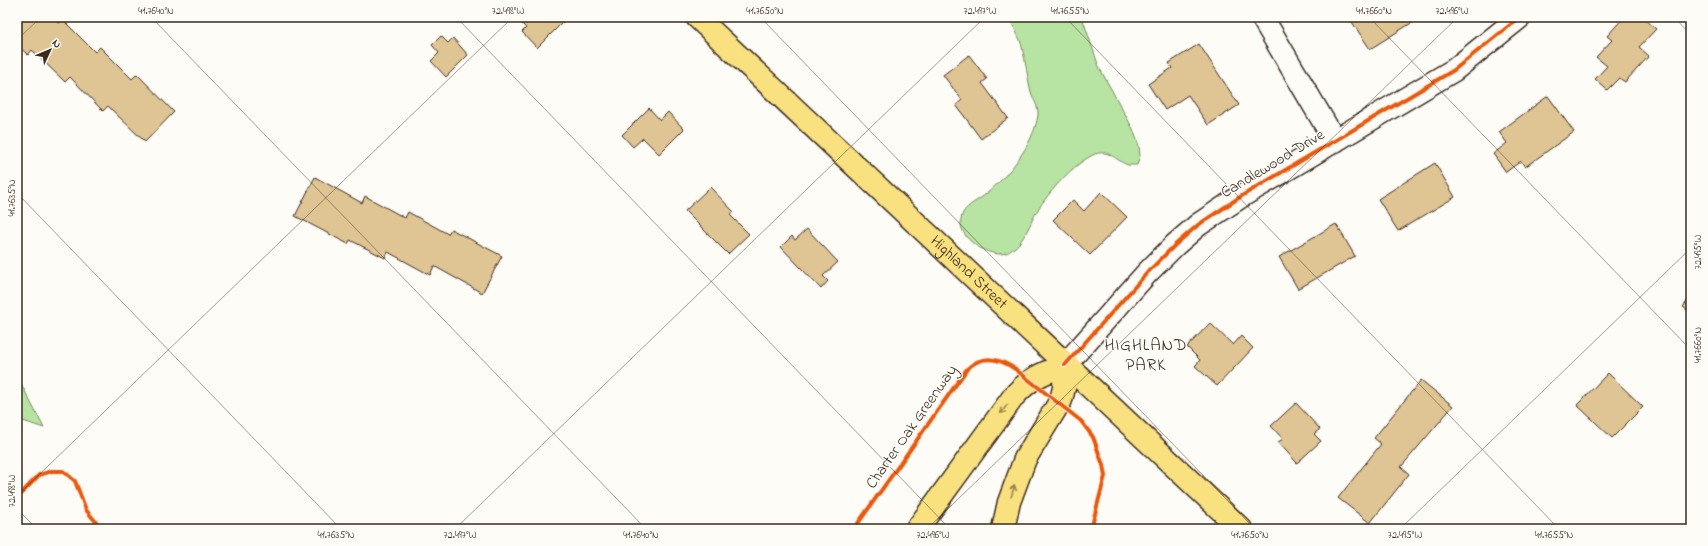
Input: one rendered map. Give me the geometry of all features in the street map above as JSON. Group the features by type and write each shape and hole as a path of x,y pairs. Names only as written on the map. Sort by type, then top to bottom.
{"main road":[{"name":"Highland Street","path":"697,17 1241,529"},
{"path":"917,529 1014,396 1035,377 1065,365 1064,388 1061,400 1025,459 1009,502 1003,529"}],"street":[{"path":"1262,17 1335,141"},
{"name":"Candlewood Drive","path":"1065,365 1147,273 1187,234 1216,212 1454,70 1520,17"}],"green space":[{"path":"1009,17 1082,17 1099,67 1133,129 1139,146 1140,156 1137,165 1128,165 1105,153 1095,154 1087,158 1071,171 1048,195 1037,211 1021,241 1009,252 998,254 982,249 973,243 962,230 961,219 967,208 994,187 1011,169 1026,148 1036,126 1038,109 1028,81 1025,58 1021,43"},
{"path":"17,376 44,428 17,419"}],"building":[{"path":"17,17 52,17 59,23 63,20 95,52 100,47 132,79 137,74 174,112 145,142 108,106 103,111 70,77 65,82 32,50 28,55 17,45"},
{"path":"515,17 568,17 537,48 522,32 526,28"},
{"path":"1353,17 1421,17 1370,49 1350,19"},
{"path":"1624,17 1643,17 1656,29 1639,47 1649,56 1625,82 1619,78 1607,90 1595,79 1607,66 1596,57 1612,40 1607,36"},
{"path":"441,36 448,43 453,38 468,55 446,77 431,61 439,53 432,45"},
{"path":"1199,44 1239,105 1208,125 1188,95 1165,110 1148,84 1172,68 1169,63"},
{"path":"969,55 987,79 982,83 1008,118 981,139 956,105 962,100 943,75"},
{"path":"1548,96 1574,132 1525,167 1521,161 1506,172 1493,154 1507,143 1499,132"},
{"path":"649,108 660,120 668,112 684,129 659,154 643,138 633,147 622,135"},
{"path":"1435,163 1455,197 1398,231 1378,199"},
{"path":"315,177 362,203 365,196 405,218 408,212 448,234 451,229 502,256 482,293 434,266 430,275 388,252 385,258 350,240 348,244 295,216"},
{"path":"710,187 734,212 730,215 749,234 728,254 685,211"},
{"path":"1101,192 1127,217 1090,255 1053,220 1073,200 1084,211"},
{"path":"1336,224 1355,256 1298,289 1279,257"},
{"path":"807,229 838,262 823,276 828,281 821,289 781,247 792,236 795,240"},
{"path":"1691,296 1691,313 1683,307"},
{"path":"1210,323 1233,345 1241,336 1253,348 1217,386 1195,366 1200,360 1187,347"},
{"path":"1608,373 1643,407 1612,438 1577,405"},
{"path":"1421,380 1453,406 1401,467 1409,474 1370,523 1338,498 1381,444 1374,438"},
{"path":"1296,403 1320,429 1314,434 1321,441 1297,463 1278,442 1283,439 1271,426"}],"cycle path":[{"path":"1065,365 1147,273 1198,225 1240,197 1454,70 1520,17"},
{"name":"Charter Oak Greenway","path":"854,529 967,369 979,361 991,359 1003,362 1015,369 1081,421 1093,437 1103,465 1105,476 1091,529"},
{"path":"17,498 39,475 52,471 63,471 75,481 86,510 102,529"}],"district":[{"name":"HIGHLAND PARK","path":"1146,355"}]}
